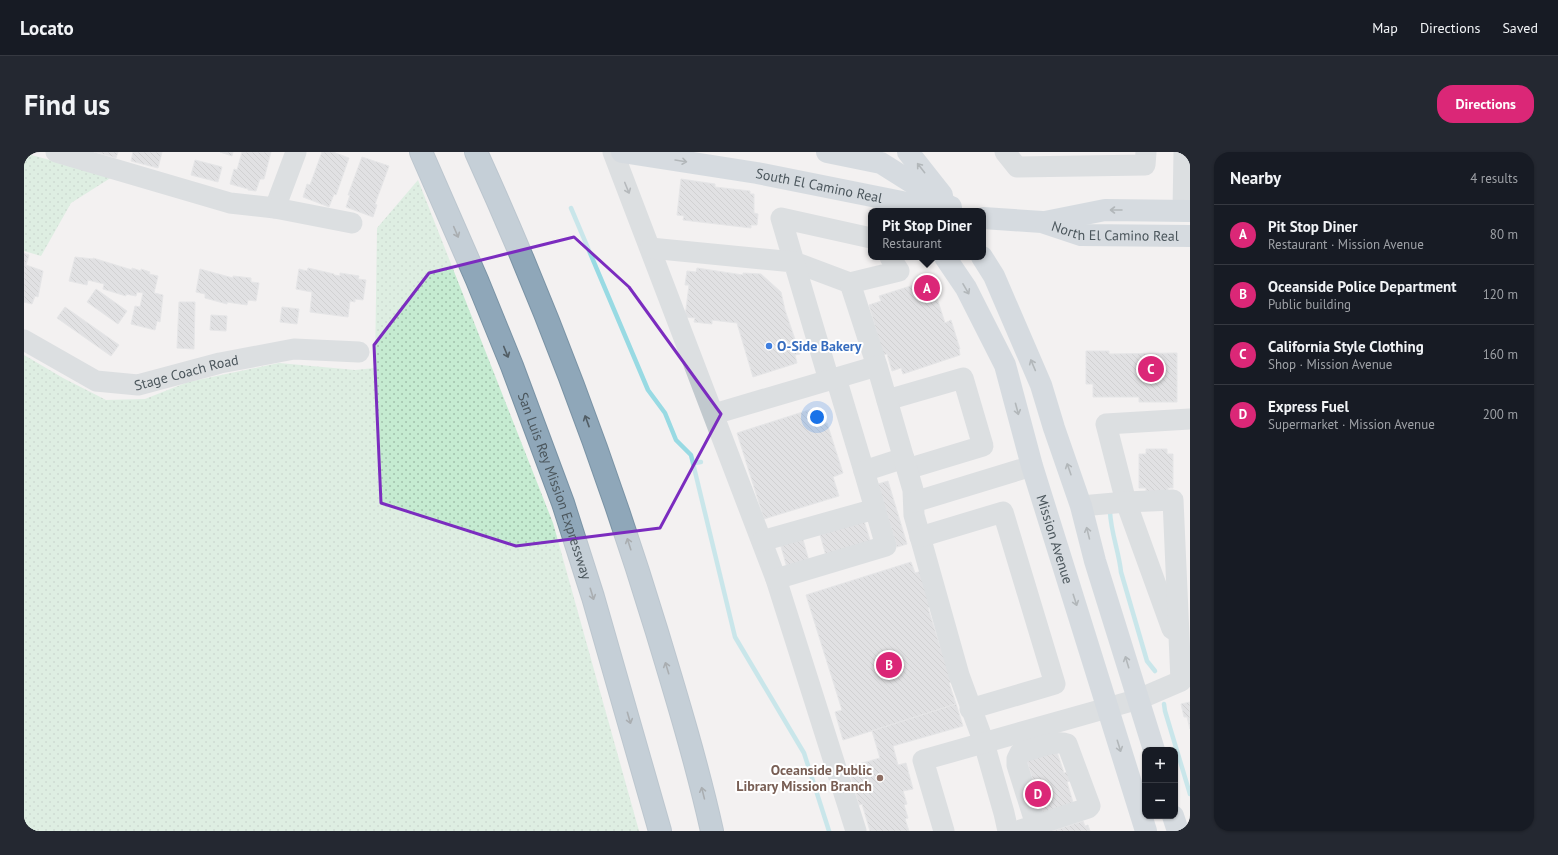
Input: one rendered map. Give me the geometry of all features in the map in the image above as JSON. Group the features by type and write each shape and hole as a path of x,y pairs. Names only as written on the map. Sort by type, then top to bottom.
{"highway":[{"name":"San Luis Rey Mission Expressway","path":"421,152 477,280 512,366 563,503 593,597 660,831"},
{"path":"476,152 534,284 568,370 606,475 672,682 712,831"}],"main road":[{"name":"South El Camino Real","path":"622,152 757,173 910,207 925,208"},
{"name":"South El Camino Real","path":"827,152 878,158 951,208"},
{"path":"908,152 952,208"},
{"path":"878,158 910,207"},
{"name":"North El Camino Real","path":"1042,222 1105,210 1188,213"},
{"path":"1096,235 1116,226 1171,222 1188,213"},
{"name":"North El Camino Real","path":"986,218 1042,222 1081,235 1190,236"},
{"name":"Mission Avenue","path":"947,260 966,288 1005,365 1032,466 1146,831"},
{"path":"984,260 994,276 1041,385 1081,506 1153,747"},
{"path":"1174,819 1178,831"}],"street":[{"path":"56,152 230,203 275,208 352,223"},
{"path":"275,208 296,152"},
{"path":"612,152 714,414 776,579 856,831"},
{"path":"1005,152 1017,167 1145,165 1146,152"},
{"path":"1184,152 1188,213"},
{"path":"776,579 886,546 864,471 832,379 781,218 868,237"},
{"path":"650,248 794,262 850,283 899,271 892,260"},
{"path":"850,283 877,366 913,490 914,515 959,675 970,709 984,743 1008,831"},
{"name":"Stage Coach Road","path":"24,340 96,381 138,385 220,363 294,349 359,352"},
{"path":"714,414 877,366"},
{"path":"864,471 905,464 983,446 963,378 887,400"},
{"path":"1179,649 1126,502 1106,424 1190,419"},
{"path":"914,502 1032,466"},
{"path":"944,831 923,760 1138,700 1180,681 1179,649 1182,500 1126,502 1081,506"},
{"path":"762,541 875,509"},
{"path":"920,537 1003,512 1055,684 970,709"},
{"path":"1056,743 1067,744 1090,806 1088,808 1027,828 1016,758 1020,753 1056,743"},
{"path":"994,779 1019,772"}],"highlighted area":[{"path":"574,237 629,287 721,414 660,528 516,546 381,503 374,345 429,273"}],"green space":[{"path":"24,153 112,177 71,203 41,256 24,251"},
{"path":"418,180 553,523 639,831 24,831 24,355 63,378 106,400 145,399 188,382 279,363 355,370 375,368 377,228"}],"building":[{"path":"95,152 118,152 116,158"},
{"path":"133,152 162,152 158,168 131,161"},
{"path":"220,152 233,152 232,156"},
{"path":"242,152 271,152 264,179 260,179 256,191 230,184 234,169 237,170"},
{"path":"322,152 333,152 349,158 336,195 334,194 329,207 303,197 307,184 310,185"},
{"path":"362,157 389,166 375,204 377,205 373,217 346,207 350,195 348,195"},
{"path":"195,160 222,167 218,182 191,175"},
{"path":"681,179 715,184 715,187 750,191 750,194 754,194 754,213 758,214 757,225 751,225 751,228 683,220 684,216 677,215"},
{"path":"24,253 29,255 26,265 43,271 38,297 35,296 32,304 24,302"},
{"path":"75,257 93,258 132,270 132,268 141,271 141,269 150,272 149,274 158,276 154,293 163,295 160,322 157,321 155,330 131,324 135,306 140,307 143,293 137,292 136,296 126,294 126,296 103,289 104,284 88,280 87,285 69,281"},
{"path":"308,268 340,276 340,273 359,276 358,279 366,280 363,300 355,299 355,302 350,301 348,317 310,312 312,292 296,289 299,269 307,271"},
{"path":"697,268 743,275 743,273 761,274 781,292 785,310 800,354 795,355 797,363 753,377 737,323 712,320 712,324 694,322 695,318 685,317 689,285 685,285 687,271 696,272"},
{"path":"200,269 233,278 233,276 251,278 251,282 259,283 256,301 248,300 247,305 227,302 227,304 205,298 205,294 196,292"},
{"path":"917,284 919,289 929,285 932,296 936,295 945,323 951,320 960,349 960,355 903,374 901,368 892,371 887,354 883,355 869,305 881,301 879,296"},
{"path":"96,289 127,311 118,324 87,302"},
{"path":"179,302 195,302 194,349 177,348"},
{"path":"65,307 119,345 111,356 57,318"},
{"path":"282,307 299,309 297,324 280,322"},
{"path":"211,315 227,316 226,331 210,330"},
{"path":"1086,351 1109,351 1109,354 1177,353 1177,402 1139,402 1139,397 1093,397 1093,384 1086,384"},
{"path":"812,409 818,426 827,423 843,473 833,477 839,496 764,519 737,433"},
{"path":"1146,449 1167,449 1167,454 1173,454 1173,488 1168,488 1168,492 1146,492 1146,488 1139,488 1139,454 1146,454"},
{"path":"888,481 907,544 897,547 878,484"},
{"path":"863,518 871,543 826,556 819,531"},
{"path":"802,536 809,561 787,568 780,543"},
{"path":"911,562 915,573 922,571 933,606 928,608 941,649 946,647 956,681 949,683 956,704 843,740 835,712 842,710 806,595"},
{"path":"1190,702 1190,729 1187,717 1184,717 1181,704"},
{"name":"Oceanside Public Library Mission Branch","path":"956,704 963,726 893,746 898,765 906,763 913,789 903,791 907,804 904,805 908,818 905,819 909,831 870,831 862,804 859,805 848,767 880,758 872,731"},
{"path":"1055,746 1064,773 1070,771 1073,780 1067,782 1075,809 1045,818 1025,755"},
{"path":"1083,821 1085,826 1088,825 1090,831 1052,831"}],"waterway":[{"path":"571,208 648,390 665,413 676,440 691,455 735,637 804,753 829,831"},
{"path":"694,463 701,462"},
{"path":"1110,512 1121,572 1147,661 1155,671"},
{"path":"1164,704 1190,794"}],"place":[{"name":"Pit Stop Diner","path":"927,288"},
{"name":"O-Side Bakery","path":"769,346"},
{"name":"California Style Clothing","path":"1151,369"},
{"name":"Oceanside Police Department","path":"889,665"},
{"name":"Oceanside Public Library Mission Branch","path":"880,778"},
{"name":"Express Fuel","path":"1038,794"}]}
